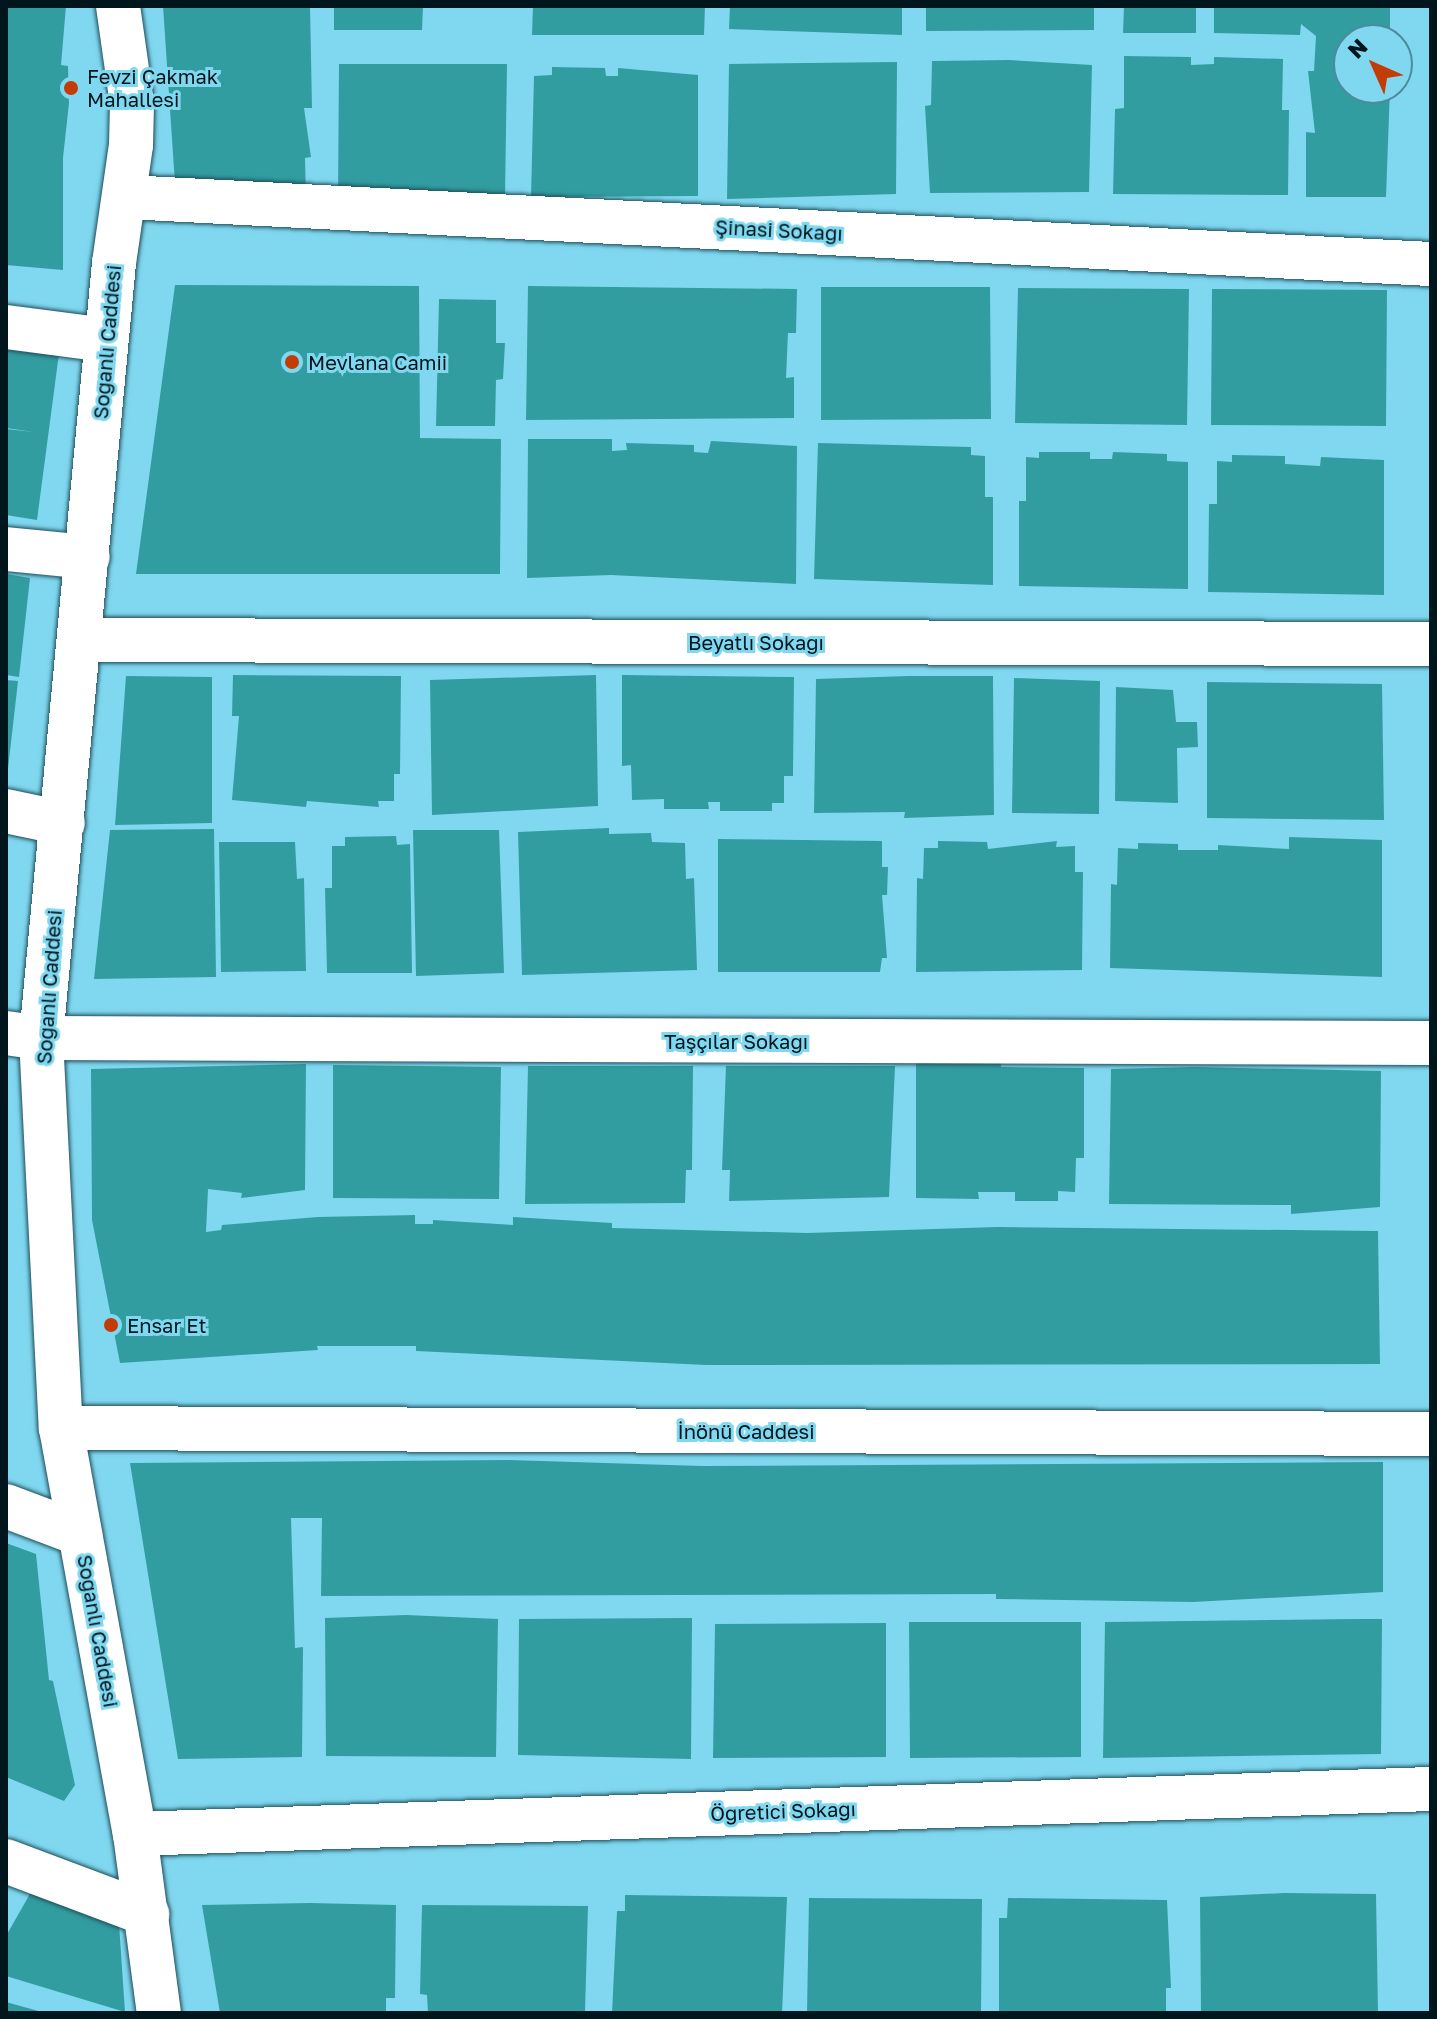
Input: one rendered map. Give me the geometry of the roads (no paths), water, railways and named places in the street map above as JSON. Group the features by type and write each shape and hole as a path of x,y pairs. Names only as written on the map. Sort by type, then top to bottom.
{"street":[{"name":"Soğanlı Caddesi","path":"118,6 132,104 126,197 106,340 82,640 63,823 24,1036 61,1428 135,1834 159,2013"},
{"name":"Şinasi Sokağı","path":"126,197 1431,264"},
{"path":"6,327 106,340"},
{"path":"6,549 88,557"},
{"name":"Beyatlı Sokağı","path":"82,640 1431,644"},
{"path":"6,811 63,823"},
{"name":"Taşçılar Sokağı","path":"24,1036 1431,1043"},
{"name":"İnönü Caddesi","path":"61,1428 1431,1434"},
{"path":"6,1506 80,1534"},
{"name":"Öğretici Sokağı","path":"135,1834 1431,1789"},
{"path":"6,1861 147,1914"}],"place":[{"name":"Fevzi Çakmak Mahallesi","path":"71,88"},
{"name":"Mevlana Camii","path":"292,362"},
{"name":"Ensar Et","path":"111,1325"}]}
